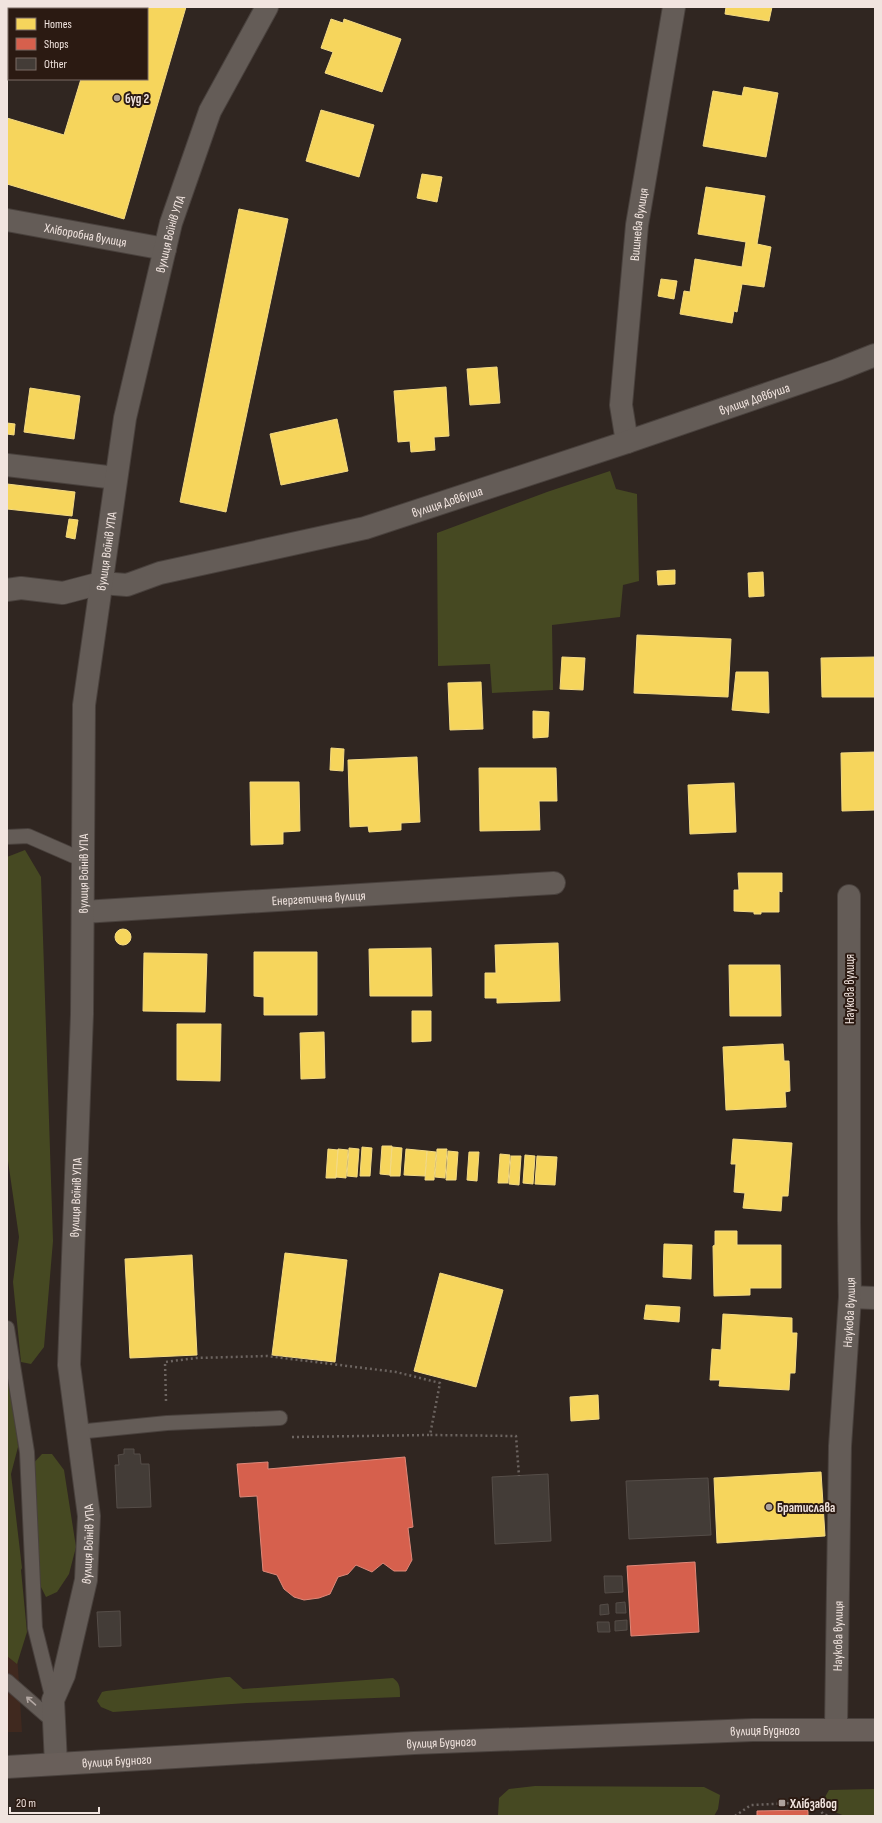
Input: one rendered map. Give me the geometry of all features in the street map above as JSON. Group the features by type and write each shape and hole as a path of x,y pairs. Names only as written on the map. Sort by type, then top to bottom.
{"highway":[{"name":"вулиця Будного","path":"7,1767 414,1744 729,1731 836,1729 875,1730"}],"street":[{"name":"вулиця Воїнів УПА","path":"56,1764 53,1700 64,1676 86,1580 89,1516 69,1365 82,1021 84,705 125,418 165,249 172,223 210,111 267,7"},
{"name":"Вишнева вулиця","path":"627,442 621,405 636,225 674,7"},
{"name":"Хліборобна вулиця","path":"7,220 165,249"},
{"name":"вулиця Довбуша","path":"7,590 21,588 63,592 101,583 127,585 160,573 365,528 627,442 837,370 875,355"},
{"path":"7,465 116,478"},
{"name":"Енергетична вулиця","path":"83,912 554,883"},
{"name":"Наукова вулиця","path":"836,1729 840,1446 850,1297 848,1222 849,896"},
{"path":"850,1297 875,1298"}],"lane":[{"path":"7,836 28,836 83,860"},
{"path":"7,1328 27,1452 35,1628 53,1700"},
{"path":"77,1432 168,1423 280,1418"},
{"path":"7,1681 54,1722"}],"path":[{"path":"168,1423 165,1362 196,1358 267,1356 396,1372 440,1383 430,1435"},
{"path":"280,1418 288,1437 430,1435 516,1436 519,1476"},
{"path":"735,1816 751,1805 814,1802 823,1814 830,1816"}],"shaded area":[{"path":"7,1494 22,1732 7,1732"}],"green space":[{"path":"610,471 616,489 637,494 639,581 623,585 620,617 552,625 553,690 492,693 490,664 438,666 437,533 547,492"},
{"path":"25,850 41,877 53,1241 44,1347 31,1364 21,1362 13,1282 19,1237 7,1154 7,857"},
{"path":"7,1368 14,1381 18,1447 11,1474 22,1568 27,1632 17,1664 7,1656"},
{"path":"42,1454 52,1454 64,1470 76,1547 69,1574 57,1592 46,1597 35,1575 28,1469"},
{"path":"230,1677 243,1689 393,1678 399,1686 400,1697 247,1703 113,1712 101,1707 97,1701 102,1692 106,1691"},
{"path":"535,1786 704,1787 720,1795 718,1809 714,1816 498,1815 499,1798 509,1789"},
{"path":"875,1789 875,1816 845,1816 832,1811 824,1799 829,1790"}],"building: Homes":[{"name":"буд 2","path":"186,7 124,219 7,184 7,118 64,135 81,80 148,80 148,8 92,8"},
{"path":"726,7 772,7 769,21 725,14"},
{"path":"331,19 343,23 344,19 401,39 382,92 325,73 333,52 321,48"},
{"path":"744,87 778,93 766,157 703,146 713,91 742,96"},
{"path":"321,110 374,125 359,177 306,161"},
{"path":"422,174 442,177 437,202 417,198"},
{"path":"706,187 765,196 757,244 771,247 764,287 742,284 737,312 734,311 732,323 680,314 684,291 690,292 695,259 742,267 746,242 698,234"},
{"path":"239,209 288,219 226,512 180,502"},
{"path":"661,279 677,281 674,299 658,296"},
{"path":"497,367 500,403 470,405 467,369"},
{"path":"446,387 449,436 434,437 435,450 411,452 410,441 398,442 394,391"},
{"path":"30,388 80,396 74,439 24,432"},
{"path":"337,419 348,471 281,485 270,434"},
{"path":"7,423 15,424 14,435 7,434"},
{"path":"7,484 75,492 72,516 7,509"},
{"path":"69,519 78,520 75,539 66,537"},
{"path":"675,570 675,584 658,585 657,571"},
{"path":"763,572 764,596 749,597 748,573"},
{"path":"637,635 731,639 728,697 634,693"},
{"path":"562,657 585,658 583,690 560,689"},
{"path":"875,657 875,697 822,697 821,658"},
{"path":"736,672 768,672 769,713 732,710"},
{"path":"481,682 483,729 450,730 448,683"},
{"path":"533,711 549,712 548,737 533,738"},
{"path":"331,748 344,749 343,771 330,770"},
{"path":"875,752 875,810 842,811 841,753"},
{"path":"417,757 420,822 401,823 401,830 369,832 368,826 350,827 348,760"},
{"path":"479,768 556,768 557,801 539,801 540,830 480,831"},
{"path":"250,782 299,782 300,831 283,832 283,844 251,845"},
{"path":"734,783 736,832 690,834 688,785"},
{"path":"738,873 782,873 782,892 779,891 779,912 761,912 761,914 754,914 754,912 734,911 734,890 739,890"},
{"path":"120,929 126,929 131,934 129,943 126,945 120,945 115,940 115,934"},
{"path":"558,943 560,1001 497,1003 497,998 485,998 485,973 496,973 495,945"},
{"path":"431,948 432,996 370,996 369,949"},
{"path":"254,952 317,952 317,1015 264,1015 264,997 254,996"},
{"path":"144,953 207,954 205,1012 143,1011"},
{"path":"729,965 780,965 781,1016 730,1016"},
{"path":"412,1011 431,1011 431,1041 412,1042"},
{"path":"177,1024 221,1024 220,1081 177,1080"},
{"path":"324,1032 325,1078 301,1079 300,1033"},
{"path":"783,1044 784,1061 789,1061 790,1091 785,1092 786,1107 726,1110 723,1047"},
{"path":"733,1139 792,1143 788,1196 782,1196 781,1211 743,1208 745,1193 734,1192 736,1164 731,1164"},
{"path":"382,1146 392,1146 390,1175 380,1174"},
{"path":"362,1147 372,1148 370,1176 360,1176"},
{"path":"392,1147 402,1148 400,1176 390,1176"},
{"path":"349,1148 359,1149 357,1177 347,1176"},
{"path":"328,1149 338,1150 336,1178 326,1178"},
{"path":"338,1149 348,1150 346,1178 336,1177"},
{"path":"406,1149 427,1151 425,1176 404,1175"},
{"path":"437,1149 447,1149 445,1178 435,1177"},
{"path":"427,1151 436,1152 434,1180 425,1180"},
{"path":"448,1151 458,1152 456,1180 446,1180"},
{"path":"469,1152 479,1152 477,1181 467,1180"},
{"path":"500,1154 510,1155 508,1183 498,1183"},
{"path":"525,1155 535,1156 533,1184 523,1183"},
{"path":"511,1156 521,1156 519,1185 509,1184"},
{"path":"537,1156 557,1157 555,1185 535,1184"},
{"path":"715,1231 737,1231 737,1245 781,1245 781,1288 750,1288 750,1295 714,1296 713,1246 715,1245"},
{"path":"664,1244 692,1245 691,1279 663,1277"},
{"path":"285,1253 347,1260 335,1362 272,1355"},
{"path":"192,1255 197,1355 130,1358 125,1259"},
{"path":"440,1273 503,1290 476,1387 414,1371"},
{"path":"646,1305 680,1307 679,1322 644,1319"},
{"path":"723,1314 792,1318 792,1333 797,1333 795,1373 790,1373 789,1390 719,1386 720,1380 710,1380 712,1349 721,1350"},
{"path":"598,1395 599,1419 571,1421 570,1397"},
{"name":"Братислава","path":"821,1472 825,1536 717,1543 714,1478"}],"building: Shops":[{"path":"405,1457 413,1527 408,1528 412,1560 406,1571 394,1571 383,1563 372,1572 356,1565 348,1574 338,1577 330,1594 319,1598 304,1600 294,1597 284,1589 277,1575 263,1571 257,1496 240,1497 237,1464 268,1462 268,1469"},
{"path":"695,1562 699,1632 631,1636 627,1566"},
{"path":"808,1810 808,1816 757,1816 757,1811"}],"building: Other":[{"path":"124,1449 134,1449 134,1454 140,1454 141,1464 149,1464 151,1507 117,1508 115,1465 119,1465 118,1455 124,1454"},
{"path":"548,1474 551,1541 495,1544 492,1477"},
{"path":"708,1478 711,1535 629,1539 626,1481"},
{"path":"604,1576 622,1576 623,1592 605,1593"},
{"path":"625,1602 626,1613 616,1613 616,1603"},
{"path":"608,1604 609,1614 600,1615 600,1605"},
{"path":"120,1611 121,1646 99,1647 97,1612"},
{"path":"627,1620 627,1630 615,1631 615,1621"},
{"path":"597,1622 609,1622 610,1632 598,1632"}],"place":[{"name":"буд 2","path":"117,98"},
{"name":"Братислава","path":"769,1507"},
{"name":"Хлібзавод","path":"782,1803"}]}
